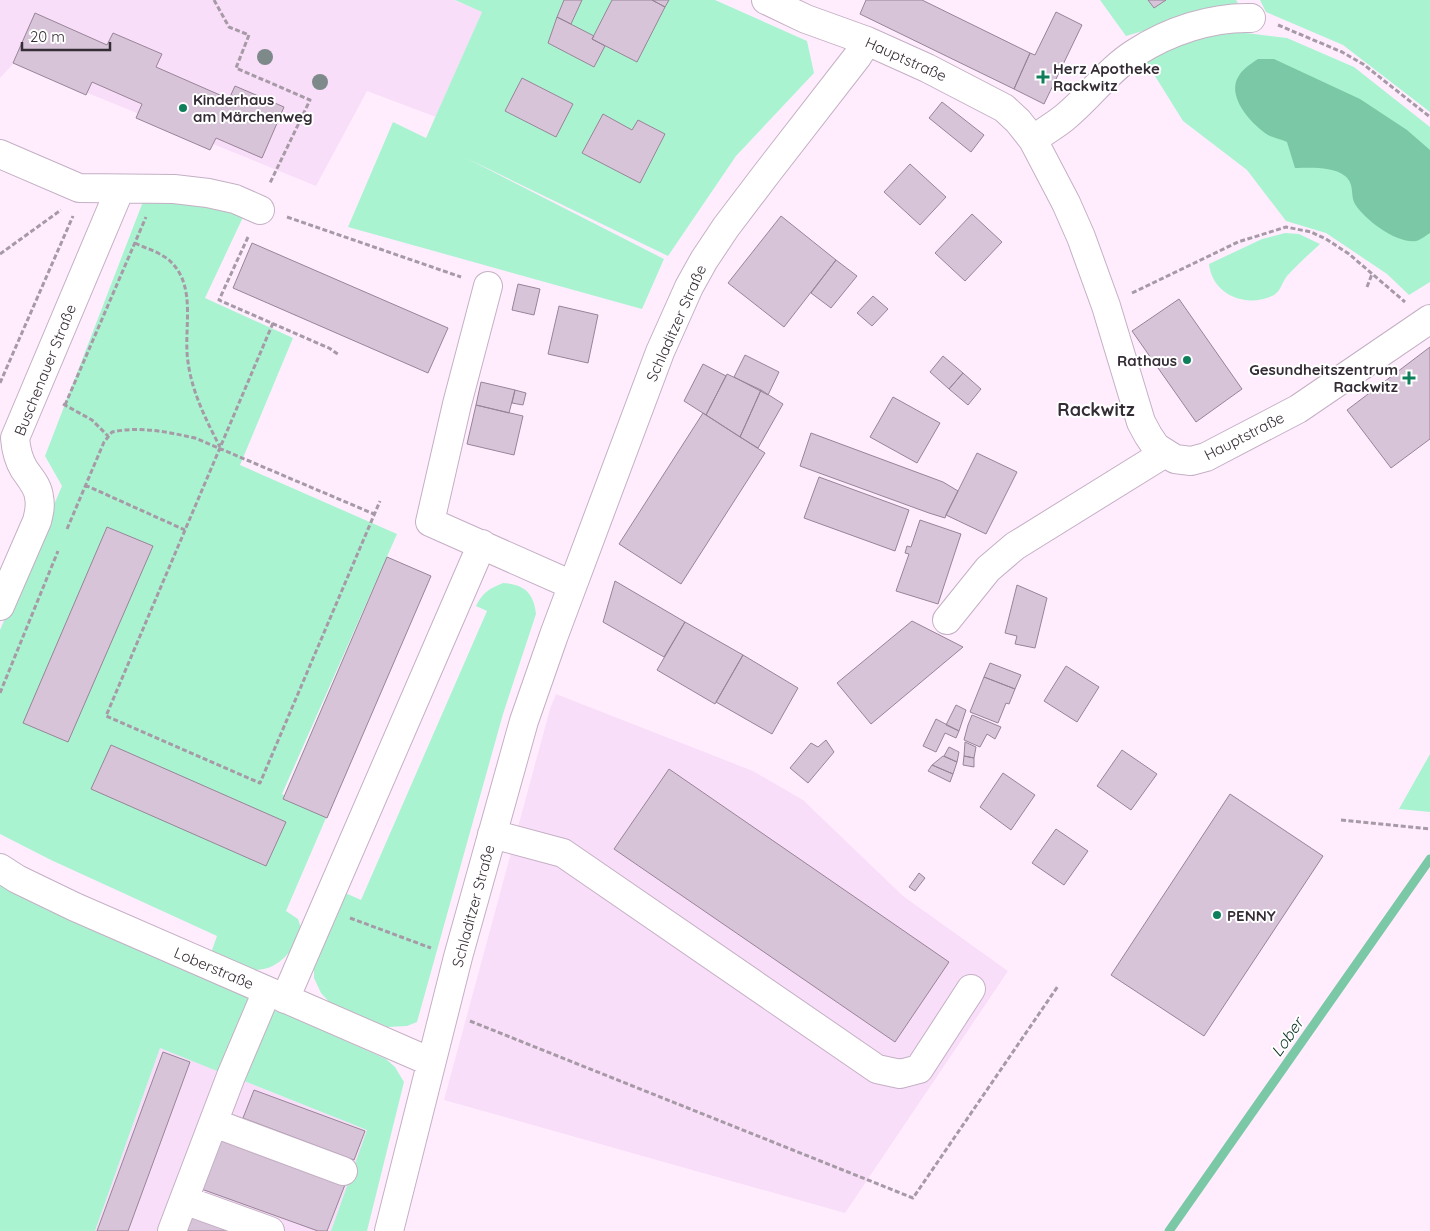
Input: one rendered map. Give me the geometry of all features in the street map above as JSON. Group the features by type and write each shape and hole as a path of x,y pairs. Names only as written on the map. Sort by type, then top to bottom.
{"street":[{"name":"Hauptstraße","path":"766,0 806,19 867,41 927,68 1004,108 1018,121 1032,140 1066,204 1106,306 1141,422 1156,447 1165,453 1184,460 1206,457 1298,409 1426,322"},
{"path":"1032,140 1064,118 1135,53 1166,36 1189,28 1233,17 1251,18"},
{"name":"Schladitzer Straße","path":"389,1231 458,958 533,693 660,352 700,267 726,227 857,57 867,41"},
{"path":"0,154 82,191 174,189 208,193 234,199 260,210"},
{"name":"Buschenauer Straße","path":"0,606 37,521 40,509 37,488 20,460 16,450 16,438 120,189"},
{"path":"488,286 457,404 430,522 572,585"},
{"path":"947,620 988,569 1015,546 1165,453"},
{"path":"172,1231 231,1076 324,908 482,544"},
{"path":"492,834 563,853 877,1069 900,1074 919,1069 971,989"},
{"name":"Loberstraße","path":"0,868 17,879 75,906 431,1062"},
{"path":"214,1123 343,1170"},
{"path":"184,1200 270,1231"}],"path":[{"path":"214,0 229,27 249,35 236,68 310,100 275,169 260,210 219,300 329,348 339,355"},
{"path":"1251,18 1286,28 1342,52 1363,64 1430,116"},
{"path":"65,404 159,189"},
{"path":"0,254 82,191"},
{"path":"0,383 82,191"},
{"path":"260,210 279,214 488,286"},
{"path":"1106,306 1238,242 1286,227 1311,232 1349,254 1426,322"},
{"path":"135,244 160,254 172,262 184,283 187,296 186,337 190,374 207,422 220,448"},
{"path":"1367,287 1372,274"},
{"path":"273,323 106,716 260,783 380,501"},
{"path":"35,392 65,404 92,420 108,436"},
{"path":"66,530 108,436 112,432 142,428 195,438 374,514"},
{"path":"85,485 185,530"},
{"path":"0,694 59,548"},
{"path":"1341,820 1429,829"},
{"path":"324,908 458,958"},
{"path":"444,1011 913,1198 1058,986"}],"shaded area":[{"path":"0,0 454,0 482,12 436,117 367,91 316,186 14,63 0,78"},
{"path":"455,0 715,0 807,41 814,73 736,156 668,256 466,158 664,259 642,309 348,227 393,122 426,138 482,12"},
{"path":"1100,0 1236,0 1238,3 1126,36"},
{"path":"1260,0 1430,0 1430,112 1343,45 1266,12"},
{"path":"1230,31 1287,38 1354,67 1430,127 1430,282 1409,295 1387,274 1326,233 1286,221 1247,170 1183,121 1145,60 1180,38"},
{"path":"1258,59 1274,59 1360,99 1407,130 1430,150 1430,233 1416,241 1408,241 1391,235 1374,224 1355,204 1350,182 1345,176 1327,169 1295,168 1287,142 1268,135 1261,130 1247,116 1237,100 1236,82 1240,74"},
{"path":"144,199 183,199 245,213 205,298 293,338 240,465 397,534 282,794 326,818 286,911 298,919 302,931 294,946 282,959 268,968 259,970 240,966 211,953 217,936 51,860 0,834 0,630 62,486 45,456"},
{"path":"1285,233 1299,234 1320,244 1287,276 1280,289 1274,295 1264,299 1242,300 1224,291 1217,284 1209,264 1262,239"},
{"path":"503,583 517,585 527,591 533,600 536,614 503,714 417,1022 407,1026 388,1027 331,1004 321,993 314,978 314,961 341,891 361,900 487,611 476,606 487,592"},
{"path":"556,694 753,771 803,800 903,896 1008,971 845,1213 444,1100 550,709"},
{"path":"1430,754 1430,812 1399,809"},
{"path":"0,883 42,905 247,997 250,1007 222,1073 160,1048 95,1231 0,1231"},
{"path":"277,1010 386,1059 395,1067 404,1082 367,1231 331,1231 367,1130 239,1079 266,1014"},
{"path":"160,1048 367,1130 331,1231 95,1231"}],"building":[{"path":"564,0 582,0 571,24 557,17"},
{"path":"612,0 652,0 665,7 637,62 592,39"},
{"path":"652,0 669,0 665,7"},
{"path":"866,0 922,0 1030,53 1014,89 860,14"},
{"path":"1148,0 1166,0 1154,8"},
{"path":"1056,12 1082,25 1044,104 1014,89 1030,53 1035,55"},
{"path":"35,13 107,45 113,33 162,54 156,67 229,99 235,86 284,107 262,158 216,138 210,150 136,118 142,104 92,82 86,95 13,63"},
{"path":"557,17 594,36 592,39 605,46 594,67 548,43"},
{"path":"522,78 573,104 556,137 505,111"},
{"path":"942,102 984,135 971,152 929,118"},
{"path":"603,114 632,130 638,120 665,134 640,183 582,153"},
{"path":"910,164 946,197 920,225 884,192"},
{"path":"972,214 1002,242 965,281 935,253"},
{"path":"781,216 836,260 784,327 728,283"},
{"path":"252,243 448,328 428,373 233,288"},
{"path":"836,260 857,276 831,308 811,293"},
{"path":"518,284 540,289 534,315 512,310"},
{"path":"873,296 888,309 872,326 857,313"},
{"name":"Rathaus","path":"1179,299 1242,389 1196,422 1132,331"},
{"path":"559,306 598,315 588,363 548,354"},
{"name":"Gesundheitszentrum Rackwitz","path":"1430,347 1430,439 1391,468 1347,410"},
{"path":"745,355 779,372 768,395 734,377"},
{"path":"943,356 963,373 949,389 930,372"},
{"path":"703,364 726,376 706,415 684,401"},
{"path":"963,373 981,389 968,405 949,389"},
{"path":"727,374 761,390 740,437 706,415"},
{"path":"481,382 515,390 509,413 476,405"},
{"path":"515,390 526,393 523,405 512,403"},
{"path":"761,390 783,404 758,448 740,437"},
{"path":"893,397 940,423 917,463 870,437"},
{"path":"476,405 523,416 514,455 467,444"},
{"path":"703,413 765,453 681,584 619,544"},
{"path":"811,433 943,482 958,491 945,518 800,466"},
{"path":"977,453 1017,472 986,534 946,515"},
{"path":"819,477 909,510 895,551 804,518"},
{"path":"920,520 961,534 938,604 896,591 909,554 905,553 907,546 911,547"},
{"path":"107,527 153,546 68,742 23,723"},
{"path":"387,557 431,576 327,818 283,799"},
{"path":"615,581 685,622 664,657 603,622"},
{"path":"1017,585 1047,598 1035,648 1015,644 1017,636 1005,633"},
{"path":"912,621 963,647 871,724 837,683"},
{"path":"685,622 743,655 715,704 657,670"},
{"path":"743,655 798,688 772,734 716,702"},
{"path":"990,663 1021,675 1015,689 984,677"},
{"path":"1066,666 1099,687 1077,722 1044,701"},
{"path":"984,677 1015,689 1009,704 1006,703 998,723 970,712"},
{"path":"956,705 966,710 959,731 946,725"},
{"path":"972,715 1001,727 995,739 987,734 980,747 964,740"},
{"path":"936,719 959,731 956,738 945,733 936,752 923,746"},
{"path":"826,740 834,752 808,783 790,768 811,743 818,747"},
{"path":"965,742 976,747 974,758 964,756"},
{"path":"111,745 286,822 266,866 91,789"},
{"path":"949,747 959,752 957,762 944,756"},
{"path":"1122,750 1157,774 1131,810 1097,786"},
{"path":"943,756 957,762 953,774 932,765"},
{"path":"964,756 974,758 974,767 963,765"},
{"path":"932,765 953,774 950,782 928,771"},
{"path":"669,769 949,962 895,1042 614,849"},
{"path":"1003,773 1035,795 1011,830 980,807"},
{"name":"PENNY","path":"1230,794 1323,856 1204,1036 1111,975"},
{"path":"1056,829 1088,851 1064,885 1032,863"},
{"path":"919,873 925,878 915,891 909,887"},
{"path":"163,1052 190,1062 128,1231 97,1231"},
{"path":"254,1090 365,1131 354,1160 243,1118"},
{"path":"212,1134 346,1182 327,1231 318,1231 193,1186"},
{"path":"185,1209 243,1231 176,1231"}],"waterway":[{"name":"Lober","path":"1169,1231 1430,859"}],"place":[{"name":"Herz Apotheke Rackwitz","path":"1043,77"},
{"name":"Kinderhaus am Märchenweg","path":"183,108"},
{"name":"Rathaus","path":"1187,360"},
{"name":"Gesundheitszentrum Rackwitz","path":"1409,378"},
{"name":"PENNY","path":"1217,915"}],"district":[{"name":"Rackwitz","path":"1096,409"}]}
